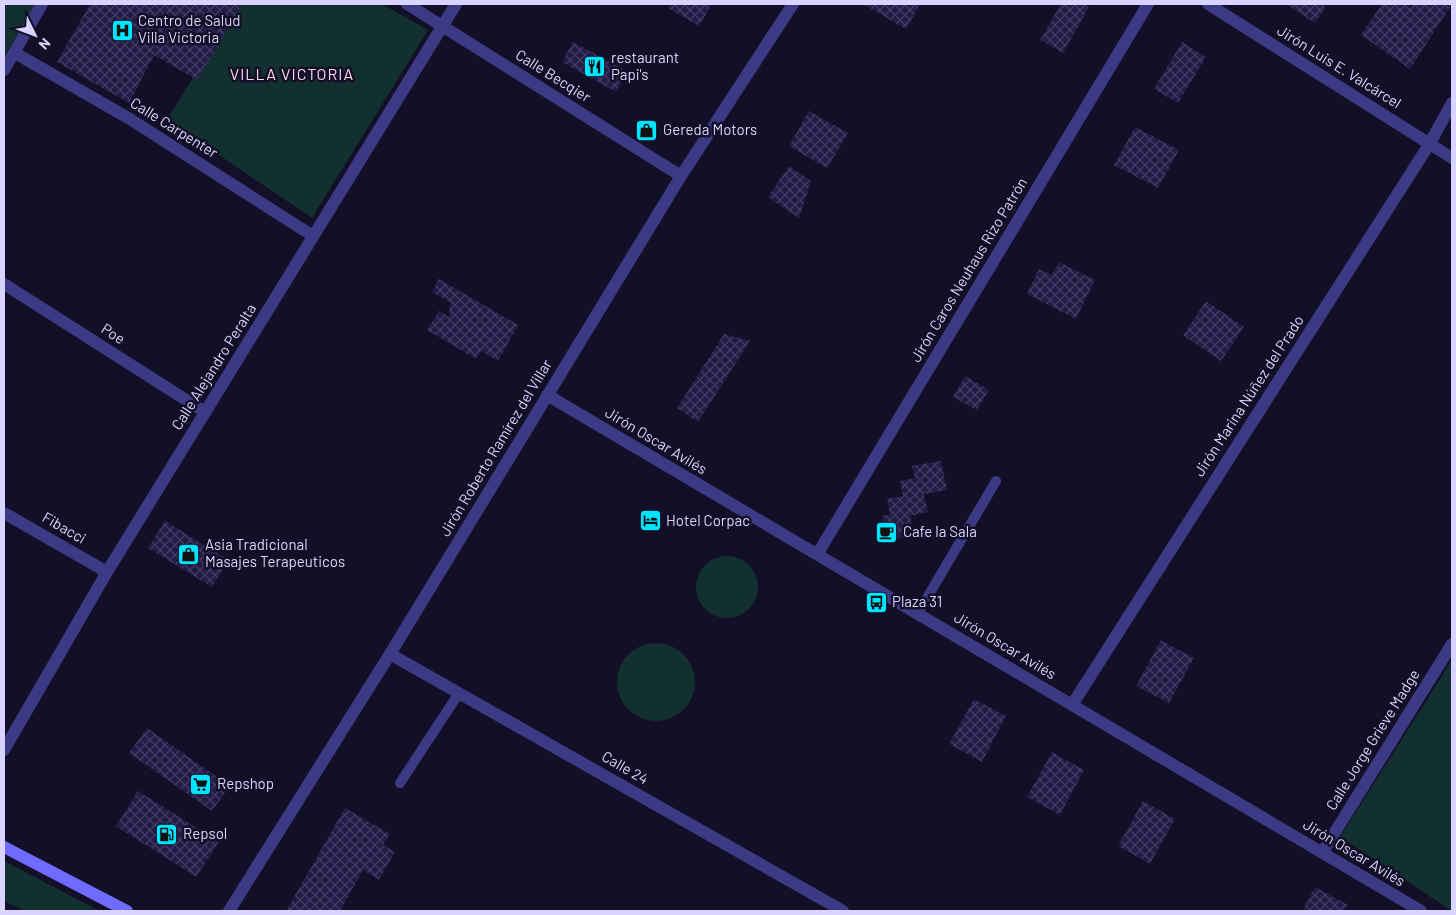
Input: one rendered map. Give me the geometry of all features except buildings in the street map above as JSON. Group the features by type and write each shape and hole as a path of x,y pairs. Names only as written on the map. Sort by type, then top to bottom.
{"main road":[{"path":"4,846 127,911"}],"street":[{"path":"4,70 42,4"},
{"name":"Calle Becqier","path":"407,4 681,176"},
{"name":"Calle Alejandro Peralta","path":"4,750 108,572 456,4"},
{"name":"Jirón Roberto Ramírez del Villar","path":"229,911 390,654 681,176 793,4"},
{"name":"Jirón Caros Neuhaus Rizo Patrón","path":"818,553 1148,4"},
{"name":"Jirón Luis E. Valcárcel","path":"1208,4 1452,158"},
{"name":"Calle Carpenter","path":"14,53 130,119 313,236"},
{"name":"Jirón Marina Núñez del Prado","path":"1072,705 1430,143 1452,103"},
{"name":"Poe","path":"4,284 205,412"},
{"name":"Jirón Oscar Avilés","path":"547,395 818,553 1421,911"},
{"name":"Fibacci","path":"4,513 108,572"},
{"name":"Calle Jorge Grieve Madge","path":"1322,853 1452,644"},
{"name":"Calle 24","path":"390,654 844,911"}],"lane":[{"path":"918,613 996,482"},
{"path":"400,783 459,693"}],"green space":[{"path":"4,4 36,4 4,56"},
{"path":"238,4 382,4 428,30 312,218 167,120"},
{"path":"727,556 744,561 749,565 753,570 758,587 753,604 749,609 744,613 727,618 710,613 705,609 701,604 696,587 701,570 705,565 710,561"},
{"path":"656,643 671,646 688,660 692,667 695,682 692,697 678,714 671,718 656,721 641,718 624,704 620,697 617,682 620,667 634,650 641,646"},
{"path":"1452,660 1452,911 1340,837"},
{"path":"4,861 100,911 25,911 4,901"}],"place":[{"name":"Centro de Salud Villa Victoria","path":"122,30"},
{"name":"restaurant Papi's","path":"595,67"},
{"name":"Gereda Motors","path":"647,130"},
{"name":"Hotel Corpac","path":"650,521"},
{"name":"Cafe la Sala","path":"887,532"},
{"name":"Asia Tradicional Masajes Terapeuticos","path":"189,554"},
{"name":"Plaza 31","path":"876,602"},
{"name":"Repshop","path":"201,784"},
{"name":"Repsol","path":"167,834"}],"district":[{"name":"VILLA VICTORIA","path":"292,74"}]}
